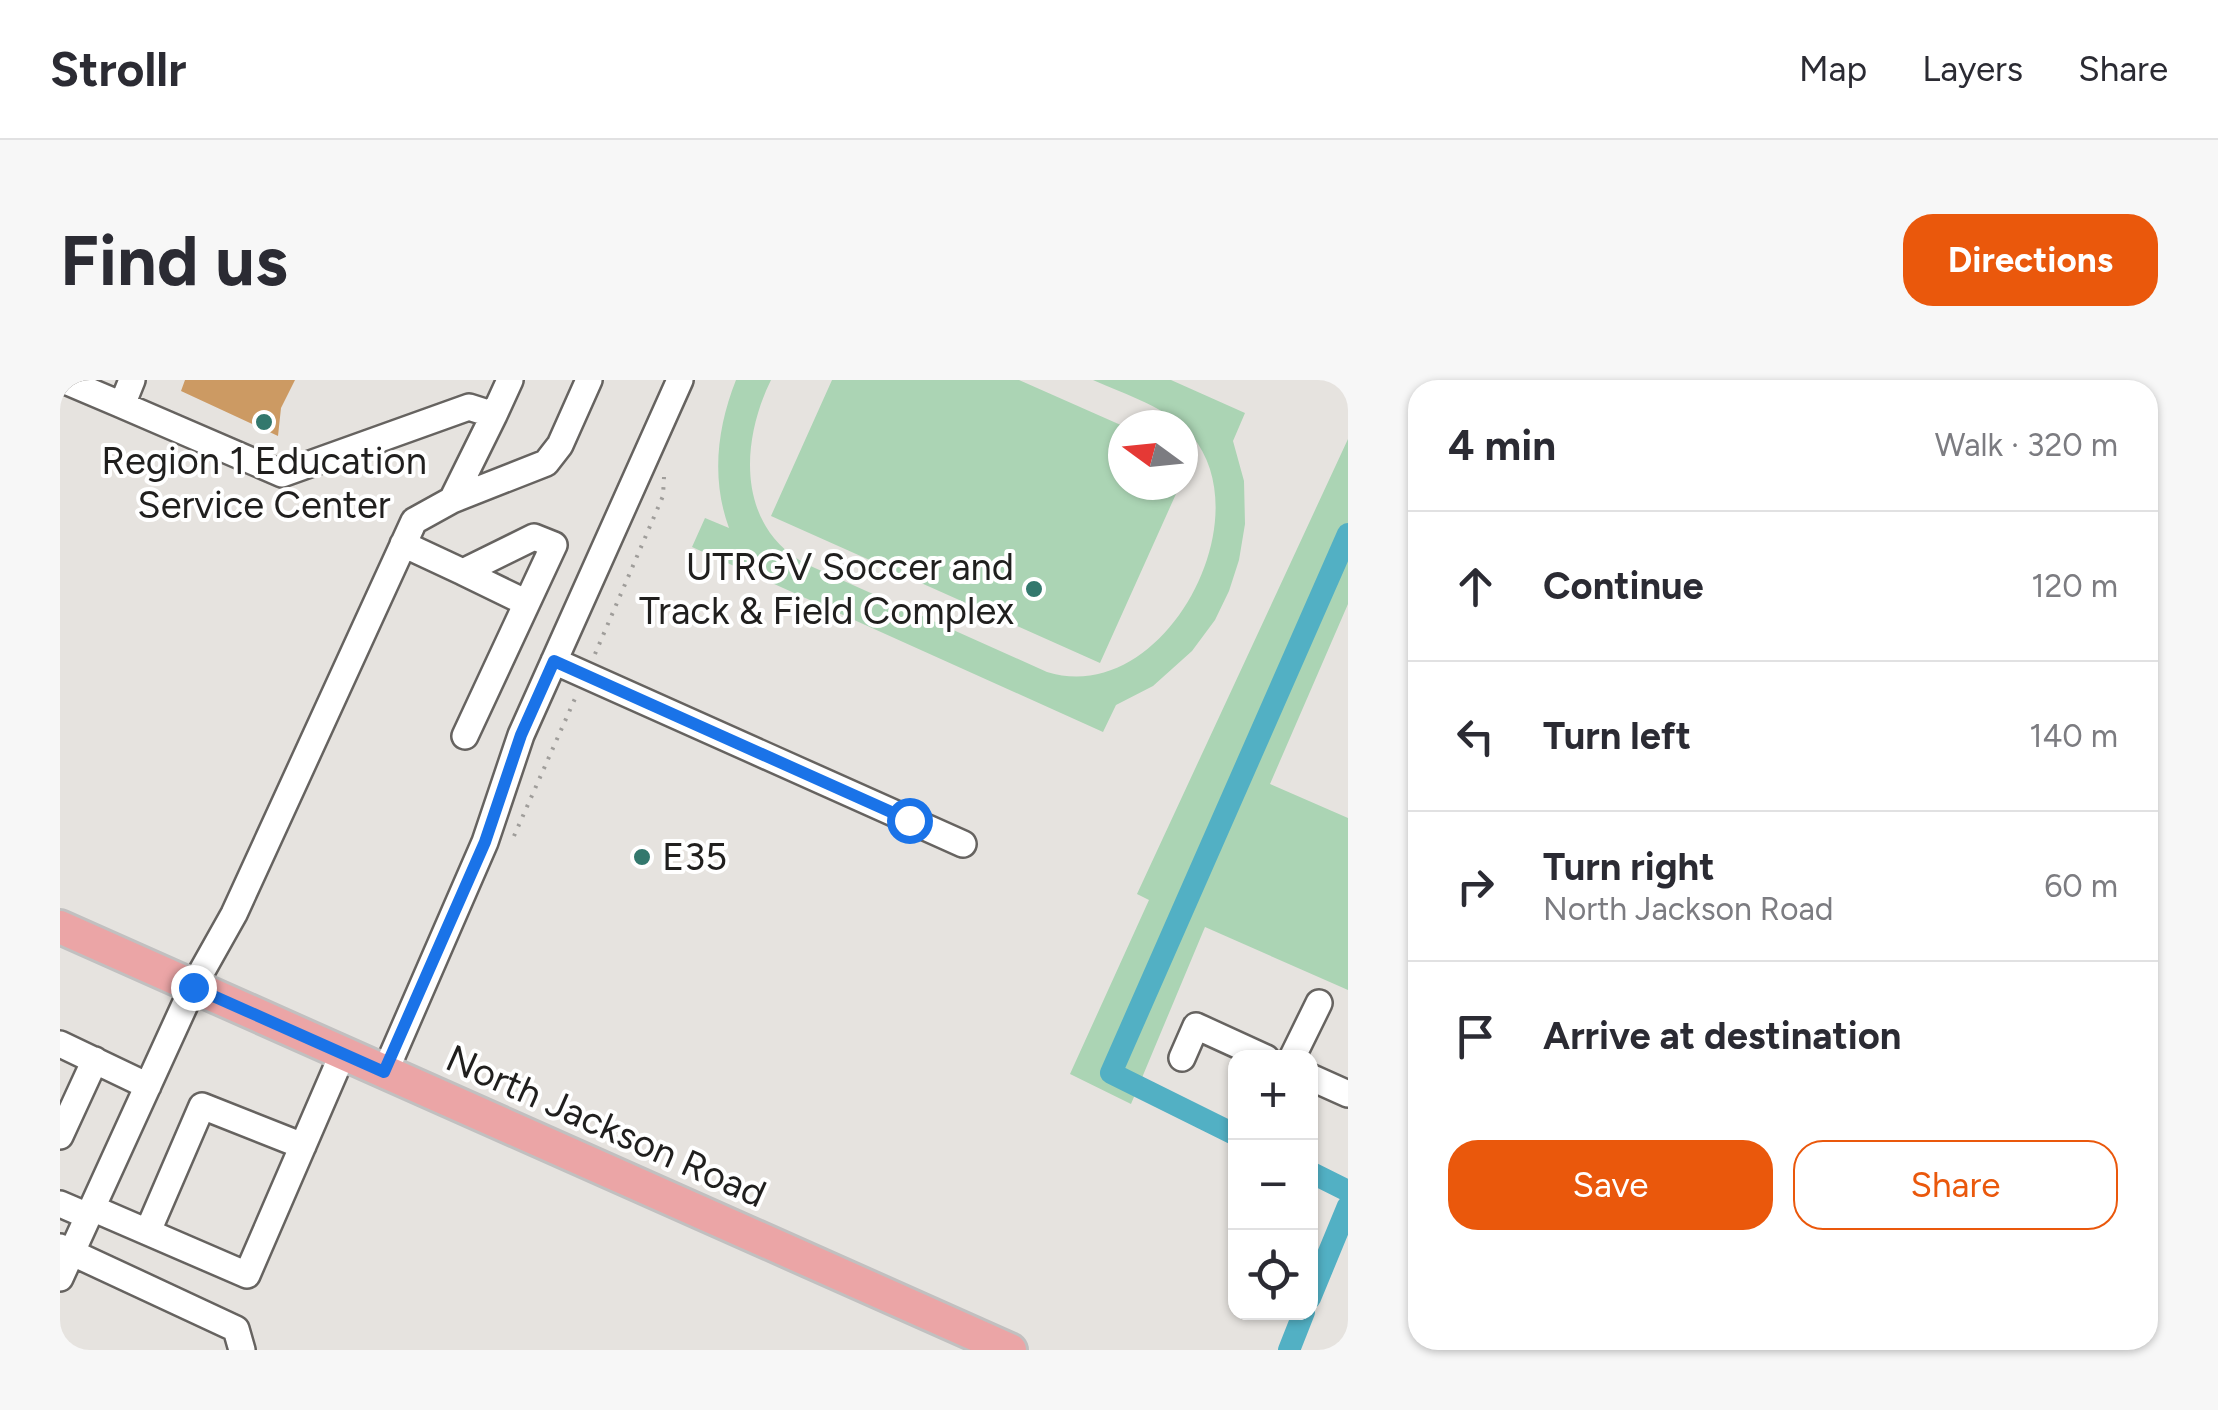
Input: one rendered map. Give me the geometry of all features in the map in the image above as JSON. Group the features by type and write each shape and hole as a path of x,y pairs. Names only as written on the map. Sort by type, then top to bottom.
{"main road":[{"name":"North Jackson Road","path":"60,927 989,1346"}],"street":[{"path":"63,380 282,474 470,407 494,415"},
{"path":"122,405 132,380"},
{"path":"452,500 509,380"},
{"path":"60,1278 66,1249 90,1212 193,987 234,914 414,520 452,500 546,464 560,446 589,380"},
{"path":"384,1072 485,842 521,735 680,380"},
{"path":"463,572 534,536 554,546 465,736"},
{"path":"403,544 527,603"},
{"path":"554,661 963,844"},
{"path":"1296,1050 1319,1002"},
{"path":"1182,1058 1196,1026 1248,1050"},
{"path":"60,1044 148,1086"},
{"path":"60,1204 156,1234 247,1275 343,1053"},
{"path":"60,1136 95,1060"},
{"path":"1318,1081 1348,1094"},
{"path":"156,1234 202,1106 296,1157"},
{"path":"156,1234 187,1236 246,1259 264,1216"},
{"path":"66,1249 236,1329 242,1350"}],"path":[{"path":"514,837 663,496 665,468"}],"green space":[{"path":"736,380 771,380 754,430 751,482 756,506 783,548 806,564 1047,672 1089,676 1128,662 1162,636 1189,599 1208,558 1215,514 1211,472 1198,447 1198,410 1160,410 1093,380 1171,380 1245,413 1233,441 1244,481 1245,524 1239,560 1215,620 1192,651 1153,686 1116,705 1103,732 692,547 705,518 729,528 718,472 724,416"},
{"name":"UTRGV Soccer and Track & Field Complex","path":"832,380 1019,380 1108,419 1108,500 1173,500 1100,663 771,516"},
{"path":"1348,439 1348,604 1270,784 1348,818 1348,990 1205,927 1131,1104 1070,1074 1149,900 1137,894"}],"building":[{"name":"Region 1 Education Service Center","path":"185,380 295,380 281,408 278,436 181,391"}],"waterway":[{"path":"1228,1131 1111,1073 1348,534"},
{"path":"1318,1176 1348,1191"},
{"path":"1318,1279 1348,1206"},
{"path":"1289,1350 1301,1320"}],"place":[{"name":"Region 1 Education Service Center","path":"264,422"},
{"name":"UTRGV Soccer and Track & Field Complex","path":"1034,589"},
{"name":"E35","path":"642,857"}],"route":[{"path":"193,987 384,1072 464,893 521,735 554,661 909,820"}]}
